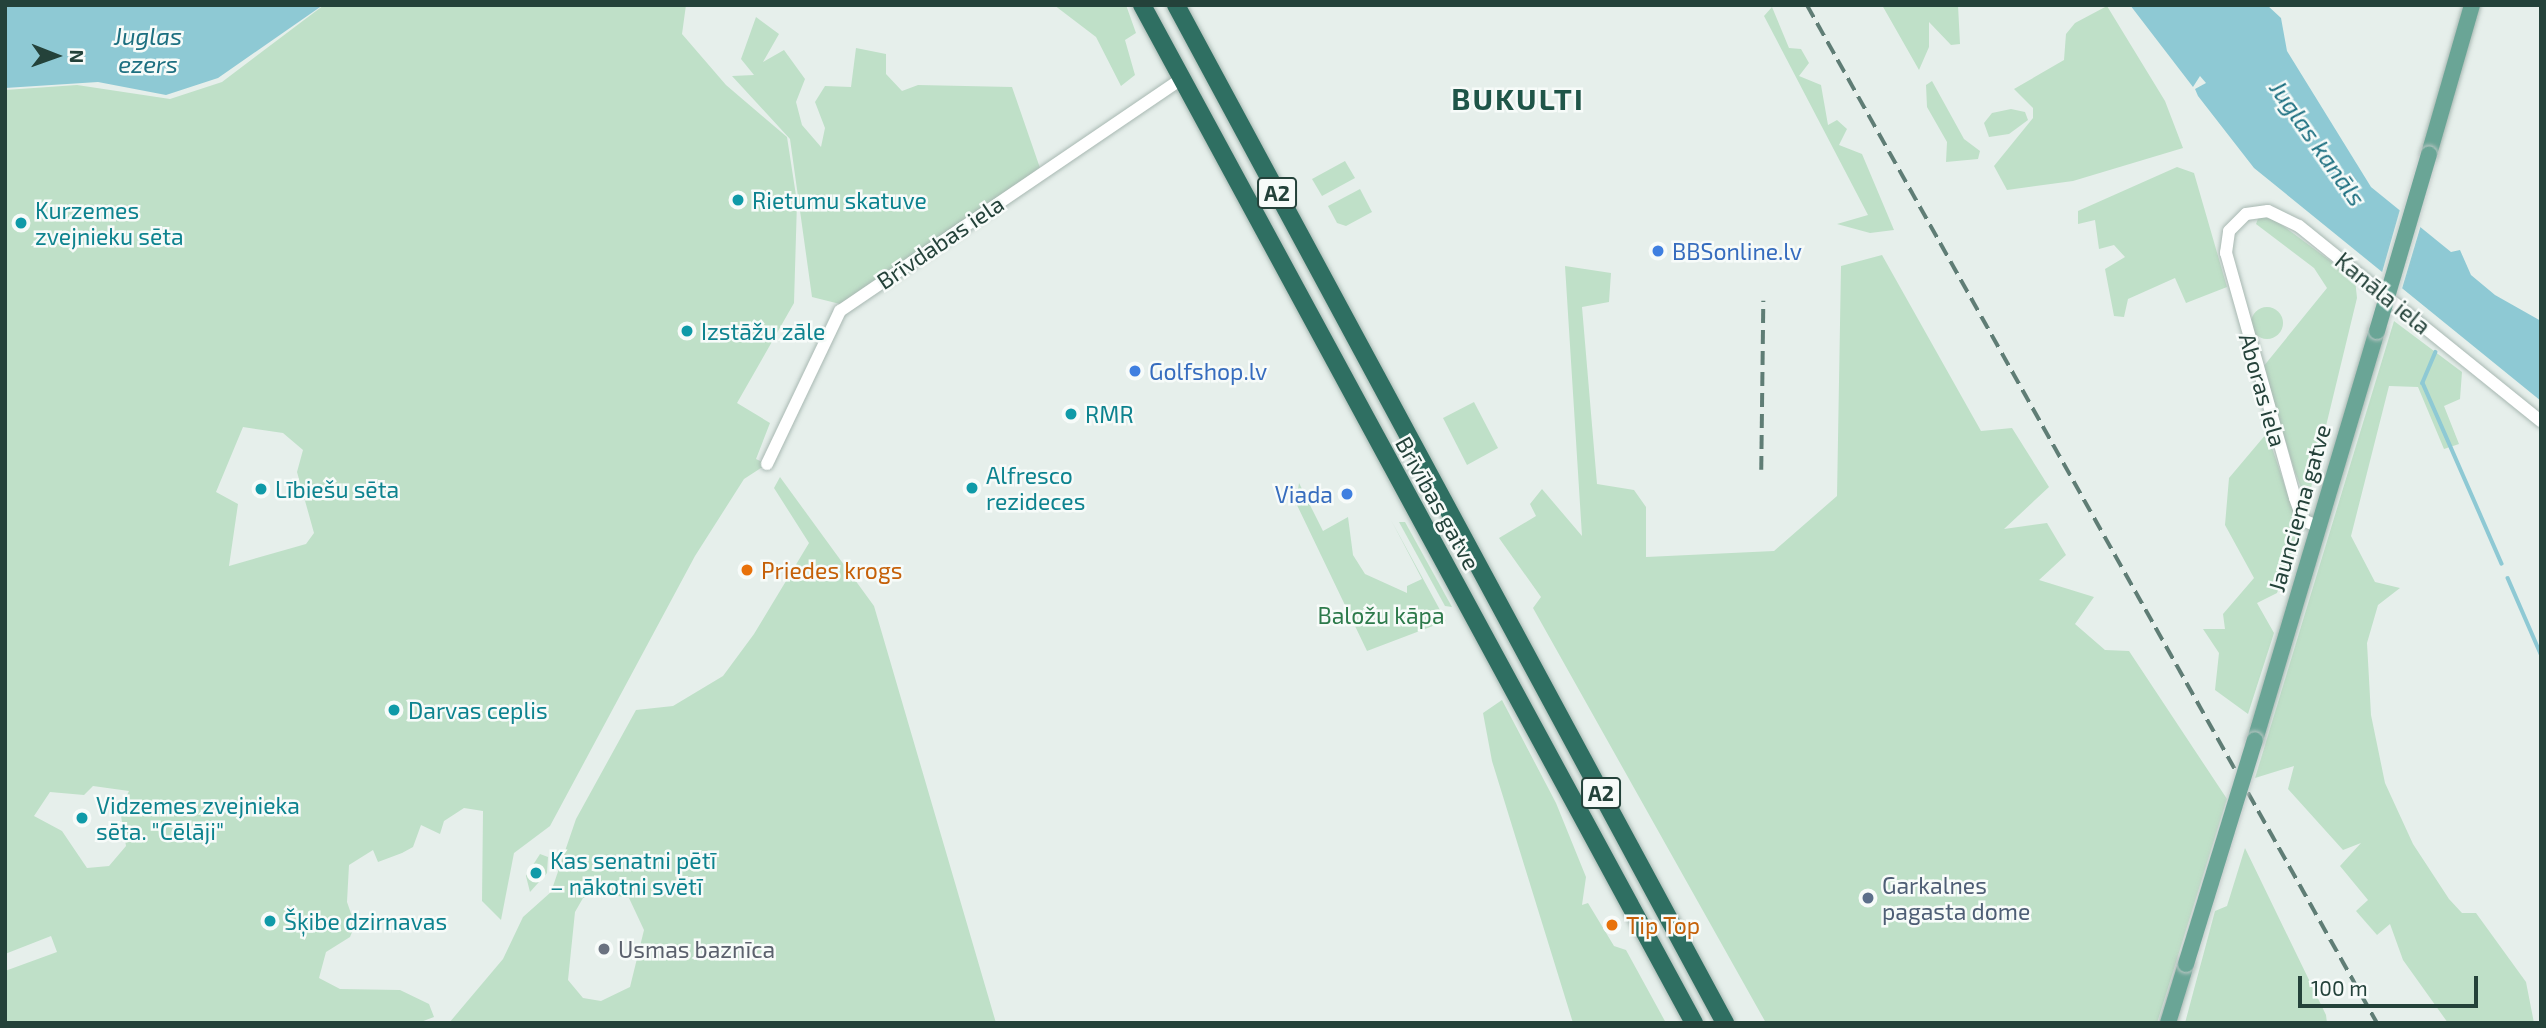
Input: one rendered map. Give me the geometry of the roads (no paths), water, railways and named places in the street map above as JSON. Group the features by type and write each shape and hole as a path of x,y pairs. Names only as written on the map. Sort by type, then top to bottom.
{"highway":[{"name":"Brīvības gatve","path":"1142,5 1680,999 1686,1022"},
{"name":"Brīvības gatve","path":"1176,5 1725,1023"}],"main road":[{"name":"Jaunciema gatve","path":"2168,1023 2255,740 2472,5"}],"street":[{"name":"Brīvdabas iela","path":"767,464 840,311 1181,79"},
{"name":"Kanāla iela","path":"2225,244 2246,214 2279,214 2541,421"},
{"name":"Aboras iela","path":"2225,244 2295,498 2303,520 2317,526"}],"water":[{"name":"Juglas ezers","path":"5,5 323,5 218,78 166,95 98,82 5,88"},
{"name":"Juglas kanāls","path":"2130,5 2267,5 2281,18 2287,51 2371,187 2451,252 2460,250 2471,275 2495,295 2541,321 2541,401 2254,168 2198,96 2195,89 2206,83 2200,76 2193,87"}],"waterway":[{"path":"2436,352 2423,383 2502,564"},
{"path":"2508,578 2541,654"}],"railway":[{"path":"1807,5 2377,1023"},
{"path":"1761,470 1763,301"}],"place":[{"name":"Rietumu skatuve","path":"738,200"},
{"name":"Kurzemes zvejnieku sēta","path":"21,223"},
{"name":"BBSonline.lv","path":"1658,251"},
{"name":"Izstāžu zāle","path":"687,331"},
{"name":"Golfshop.lv","path":"1135,371"},
{"name":"RMR","path":"1071,414"},
{"name":"Alfresco rezideces","path":"972,488"},
{"name":"Lībiešu sēta","path":"261,489"},
{"name":"Viada","path":"1347,494"},
{"name":"Priedes krogs","path":"747,570"},
{"name":"Darvas ceplis","path":"394,710"},
{"name":"Vidzemes zvejnieka sēta. \"Cēlāji\"","path":"82,818"},
{"name":"Kas senatni pētī – nākotni svētī","path":"536,873"},
{"name":"Garkalnes pagasta dome","path":"1868,898"},
{"name":"Šķibe dzirnavas","path":"270,921"},
{"name":"Tip Top","path":"1612,925"},
{"name":"Usmas baznīca","path":"604,949"}],"district":[{"name":"BUKULTI","path":"1518,98"}],"park label":[{"name":"Baložu kāpa","path":"1381,615"}]}
